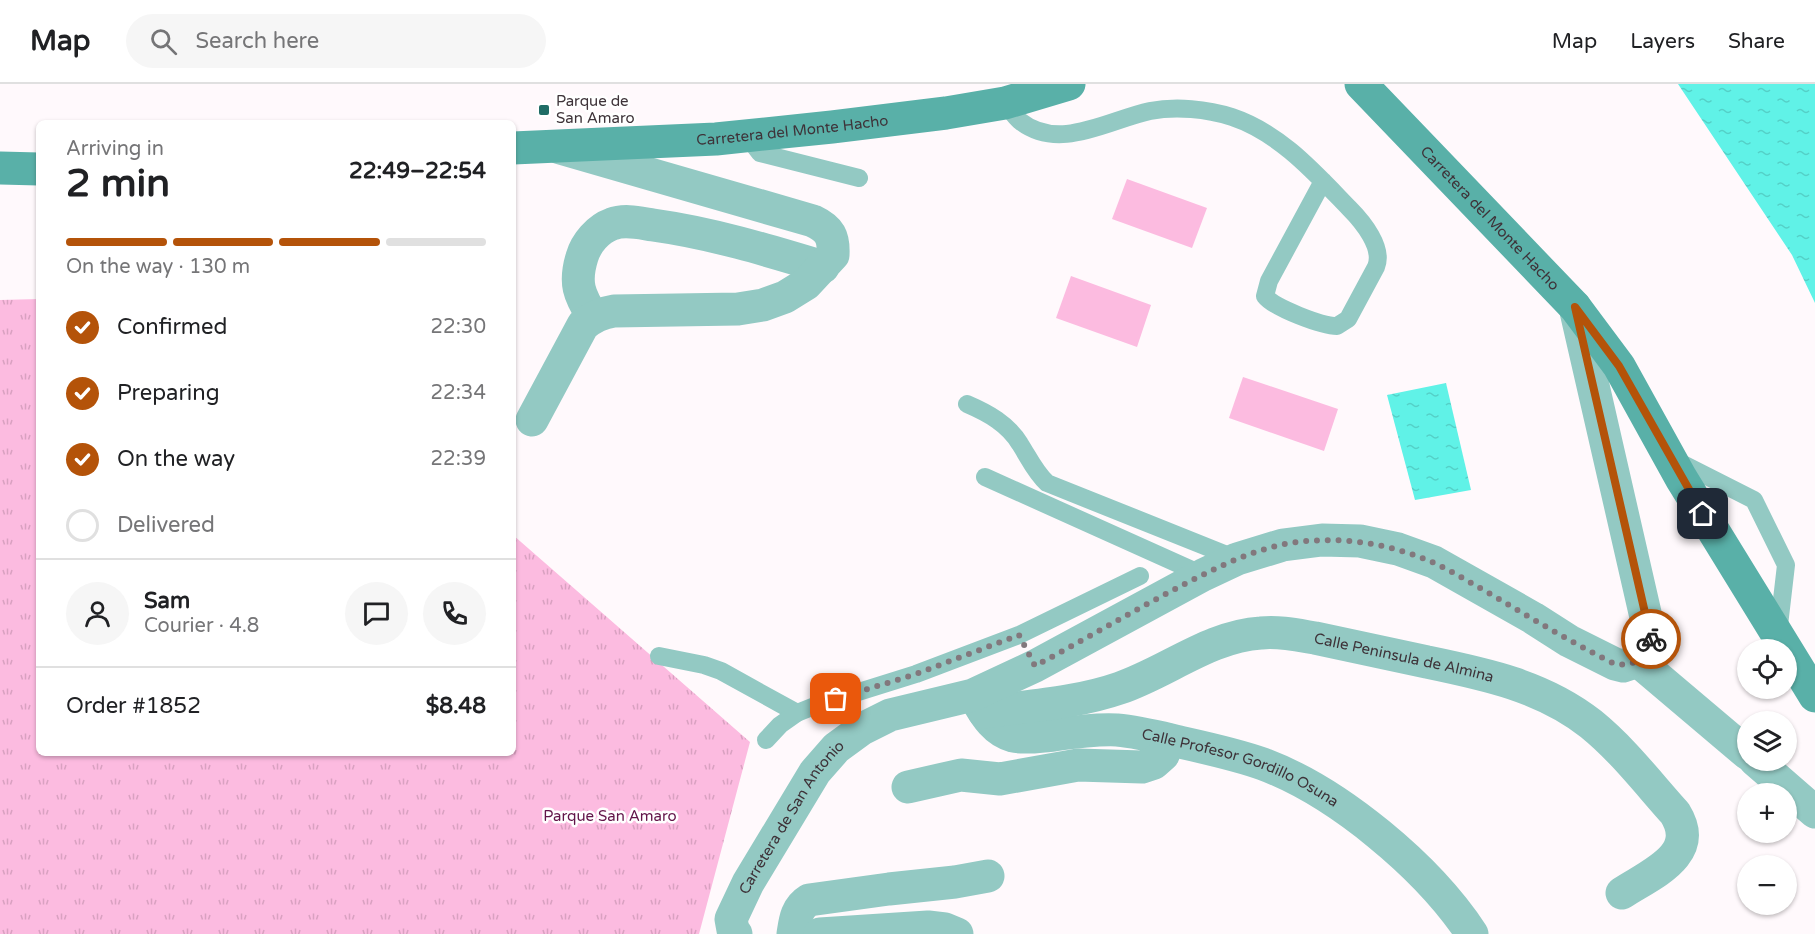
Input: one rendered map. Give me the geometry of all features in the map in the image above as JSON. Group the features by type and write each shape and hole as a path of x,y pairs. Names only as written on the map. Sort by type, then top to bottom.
{"main road":[{"name":"Carretera del Monte Hacho","path":"516,148 747,136 946,113 1005,103 1069,84"},
{"name":"Carretera del Monte Hacho","path":"1361,84 1575,307 1619,366 1670,458 1815,696"},
{"path":"0,168 36,169"}],"street":[{"path":"532,420 584,325 593,317 603,312 614,311 738,309 763,305 785,297 806,284 833,255 834,240 827,228 813,221 553,146"},
{"path":"593,317 580,297 577,273 584,250 599,231 613,224 628,222 710,235 823,267"},
{"path":"1575,307 1651,639 1650,648 1638,661 1737,745"},
{"name":"Carretera de San Antonio","path":"736,934 731,919 748,884 815,772 836,748 862,729 890,715 979,703 1035,666 1203,575 1237,559 1283,544 1322,540 1360,542 1398,549 1434,562 1569,641 1615,664 1623,666 1638,661"},
{"name":"Calle Peninsula de Almina","path":"979,703 1078,699 1120,688 1224,641 1260,633 1297,635 1504,679 1554,700 1590,723 1615,745 1676,813 1683,834 1682,844 1677,854 1670,862 1622,893"},
{"name":"Calle Profesor Gordillo Osuna","path":"979,703 1000,730 1022,738 1092,730 1119,730 1263,764 1295,778 1326,795 1356,816 1427,879 1472,934"},
{"path":"908,787 961,775 1000,779 1078,765 1142,767 1154,763 1163,755 1169,740"},
{"path":"1768,771 1815,812"},
{"path":"793,934 798,912 809,900 945,884 988,876"},
{"path":"820,934 928,927 945,929 957,934"}],"lane":[{"path":"1005,103 1019,120 1038,131 1060,135 1151,111 1178,109 1205,111 1231,117 1256,127 1296,154 1323,181 1360,219 1378,250 1376,267 1348,319 1337,326 1324,324 1275,305 1265,296 1269,281 1323,181"},
{"path":"747,136 760,153 859,178"},
{"path":"967,404 987,412 1004,425 1018,441 1036,472 1047,483 1237,559"},
{"path":"1670,458 1754,500 1786,565 1778,636"},
{"path":"985,477 1203,575"},
{"path":"766,740 780,725 797,713 916,674 1019,635 1140,576"},
{"path":"1019,635 1035,666"},
{"path":"659,656 704,665 721,672 797,713"}],"green space":[{"path":"1127,179 1207,208 1192,248 1112,219"},
{"path":"1071,276 1151,305 1137,347 1056,318"},
{"name":"Parque San Amaro","path":"36,299 36,756 516,756 516,538 750,742 699,934 0,934 0,300"},
{"path":"1243,377 1338,409 1324,451 1229,418"}],"water":[{"path":"1678,84 1815,84 1815,303 1792,255"},
{"path":"1446,383 1471,490 1415,500 1387,395"}],"way so far":[{"path":"836,699 916,674 1019,635 1035,666 1133,611 1237,559 1283,544 1322,540 1360,542 1398,549 1434,562 1569,641 1615,664 1623,666 1638,661 1650,648 1651,639"}],"place":[{"name":"Parque de San Amaro","path":"544,110"}],"route":[{"path":"1651,639 1575,307 1619,366 1703,514"}]}
